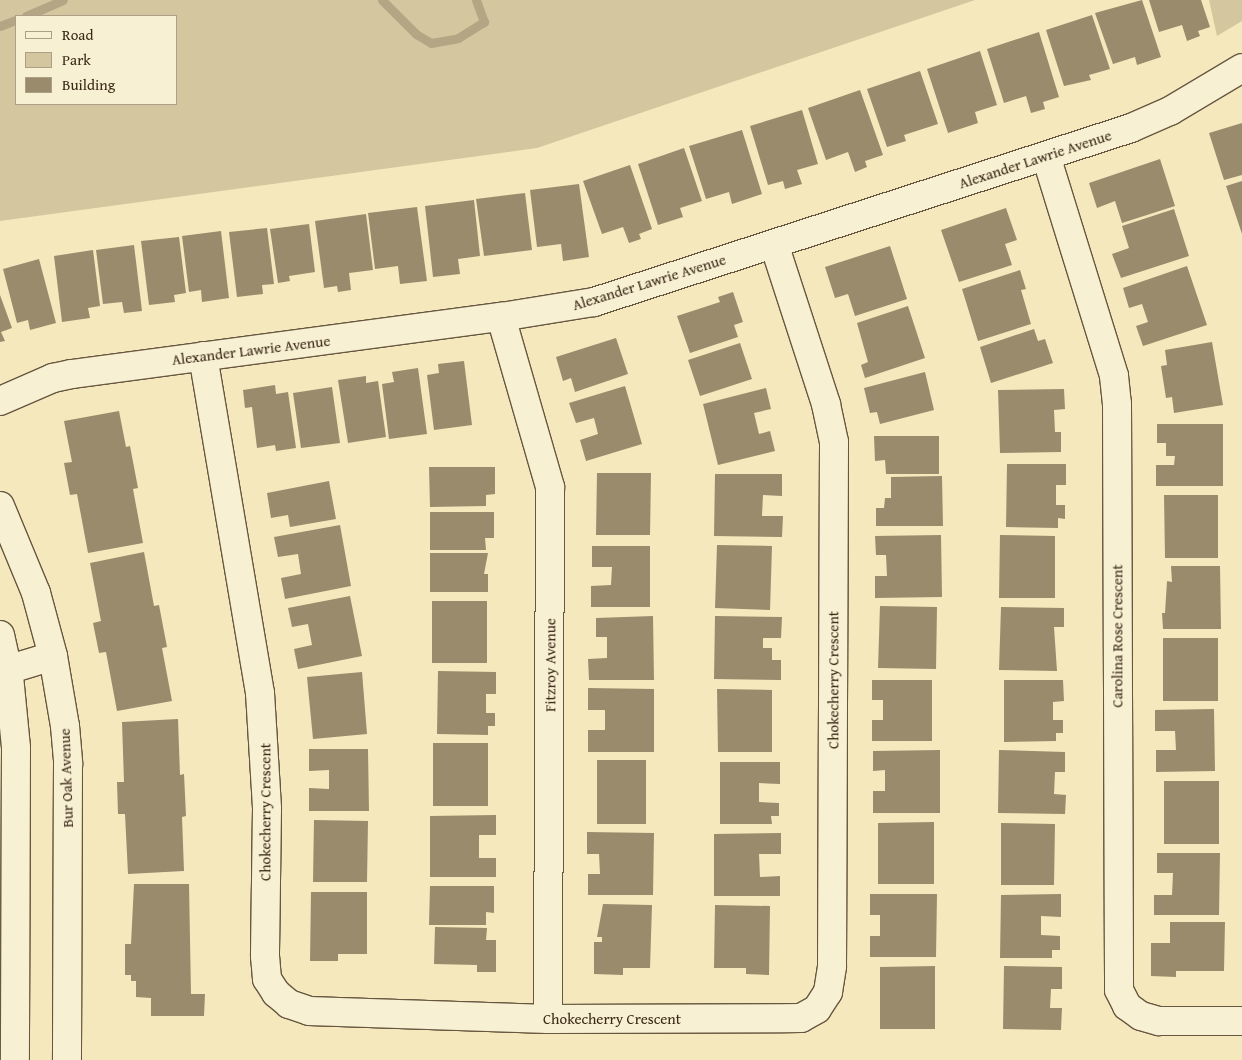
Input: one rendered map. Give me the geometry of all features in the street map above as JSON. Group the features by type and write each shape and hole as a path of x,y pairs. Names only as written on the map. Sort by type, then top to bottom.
{"street":[{"name":"Alexander Lawrie Avenue","path":"0,401 52,378 72,374 501,318 594,302 1154,120 1242,68"},
{"name":"Carolina Rose Crescent","path":"1046,156 1114,376 1117,404 1119,990 1127,1006 1141,1016 1158,1021 1242,1022"},
{"name":"Chokecherry Crescent","path":"203,356 261,701 267,799 267,979 288,1004 309,1011 548,1020 802,1018 817,1009 828,992 832,966 834,442 826,404 774,244"},
{"name":"Fitzroy Avenue","path":"501,318 550,487 548,1020"},
{"name":"Bur Oak Avenue","path":"0,506 36,593 53,656 68,764 67,1060"},
{"path":"0,635 16,748 8,902 15,1060"},
{"path":"4,670 53,656"}],"green space":[{"path":"0,0 975,0 537,148 0,221"},
{"path":"1209,0 1242,0 1242,21 1217,36"}],"building":[{"path":"1142,0 1161,57 1137,65 1135,57 1113,64 1095,13"},
{"path":"1149,0 1201,0 1210,27 1198,31 1200,36 1187,41 1182,25 1159,32"},
{"path":"1092,15 1110,69 1089,75 1091,80 1064,86 1046,30"},
{"path":"1039,32 1059,97 1043,102 1045,109 1031,113 1026,96 1004,103 987,49"},
{"path":"980,51 997,105 975,112 978,123 948,133 927,69"},
{"path":"920,71 938,124 904,135 906,141 887,147 867,89"},
{"path":"860,90 883,155 865,161 867,167 855,172 848,152 826,160 808,108"},
{"path":"802,110 818,164 797,170 802,184 785,189 783,181 768,185 750,126"},
{"path":"1242,123 1242,175 1224,180 1209,133"},
{"path":"742,130 762,194 732,204 729,192 706,199 689,146"},
{"path":"684,148 702,201 680,208 683,217 658,225 638,164"},
{"path":"1160,159 1175,206 1122,223 1115,201 1097,208 1089,183"},
{"path":"630,165 652,229 639,234 641,239 629,243 623,227 602,234 583,181"},
{"path":"1242,181 1242,234 1226,186"},
{"path":"579,184 589,257 563,261 561,244 537,247 530,190"},
{"path":"525,193 532,250 484,256 476,199"},
{"path":"474,200 480,256 458,259 460,274 433,277 425,206"},
{"path":"417,207 427,281 400,284 398,266 375,269 368,213"},
{"path":"1006,208 1017,240 1005,244 1012,265 959,282 941,230"},
{"path":"1174,209 1189,256 1121,278 1112,254 1129,248 1122,226"},
{"path":"366,214 373,270 349,273 351,290 338,292 337,286 324,288 315,221"},
{"path":"309,224 315,272 289,276 290,281 278,283 270,229"},
{"path":"267,228 274,284 262,285 263,294 237,297 229,232"},
{"path":"221,231 229,298 202,302 201,290 189,292 182,236"},
{"path":"179,237 186,293 174,295 175,302 149,305 141,241"},
{"path":"134,245 142,311 124,313 122,302 103,304 96,250"},
{"path":"890,246 907,299 855,316 848,294 835,298 825,267"},
{"path":"93,250 100,306 88,308 90,318 62,322 54,256"},
{"path":"39,259 56,323 30,330 28,320 17,323 3,269"},
{"path":"1187,266 1207,325 1143,346 1136,326 1148,322 1142,304 1129,308 1123,288"},
{"path":"1020,270 1026,289 1021,290 1031,324 978,341 962,289"},
{"path":"733,292 743,322 734,325 738,337 690,353 677,316 720,302 718,297"},
{"path":"0,295 12,328 1,332 5,341 0,342"},
{"path":"908,306 925,358 865,378 861,365 868,362 857,323"},
{"path":"1034,329 1038,341 1045,339 1053,363 991,383 980,347"},
{"path":"616,338 628,374 575,392 571,378 563,381 556,357"},
{"path":"1212,342 1223,405 1174,413 1172,397 1166,398 1161,366 1167,365 1165,350"},
{"path":"740,343 752,379 700,396 688,360"},
{"path":"464,361 472,425 434,430 427,375 439,373 438,364"},
{"path":"418,368 427,434 389,439 382,384 394,382 392,372"},
{"path":"925,372 934,410 880,424 877,412 870,413 864,388"},
{"path":"366,376 366,383 378,381 386,437 348,443 338,380"},
{"path":"275,385 276,394 288,392 296,448 276,451 275,445 257,448 252,407 245,408 243,390"},
{"path":"625,386 642,444 586,461 580,440 598,434 594,418 576,423 569,403"},
{"path":"332,387 340,443 301,448 293,393"},
{"path":"766,388 771,409 754,413 759,434 770,431 775,451 718,465 703,404"},
{"path":"1064,389 1065,409 1054,410 1055,432 1061,432 1061,452 1000,453 998,390"},
{"path":"119,411 126,447 130,446 138,488 133,489 143,543 88,553 77,494 70,495 64,463 72,462 64,421"},
{"path":"1157,424 1223,424 1223,486 1156,486 1156,465 1174,465 1175,456 1166,456 1166,443 1157,443"},
{"path":"874,436 939,436 939,474 886,474 885,460 875,461"},
{"path":"1007,464 1066,464 1066,485 1056,485 1056,505 1065,505 1065,519 1058,518 1058,528 1006,527"},
{"path":"429,467 495,467 495,494 486,495 486,506 430,507"},
{"path":"597,473 651,473 650,535 596,535"},
{"path":"715,474 782,474 782,496 763,495 762,516 783,516 782,537 714,536"},
{"path":"942,476 943,526 876,526 876,508 884,508 885,498 891,498 891,477"},
{"path":"329,481 336,519 290,527 288,515 271,518 267,493"},
{"path":"1164,495 1218,495 1218,558 1165,558"},
{"path":"430,512 494,512 494,538 485,538 486,550 430,550"},
{"path":"340,525 351,586 285,599 281,578 301,574 298,554 278,557 274,537"},
{"path":"941,535 942,597 875,598 875,576 887,576 886,555 876,555 875,536"},
{"path":"1000,535 1055,536 1055,598 999,598"},
{"path":"717,545 772,546 770,610 715,608"},
{"path":"592,546 650,546 650,607 591,607 591,586 611,585 612,567 592,567"},
{"path":"144,552 154,606 159,605 167,647 162,648 172,701 117,711 106,652 99,653 93,623 101,621 90,563"},
{"path":"430,553 488,553 484,574 488,574 488,592 430,592"},
{"path":"1171,566 1220,566 1221,629 1163,629 1162,613 1165,613 1167,581 1172,582"},
{"path":"350,596 362,656 298,669 294,649 312,645 308,624 292,627 288,608"},
{"path":"432,601 487,601 487,663 432,663"},
{"path":"880,606 937,607 936,669 878,668"},
{"path":"1001,607 1064,608 1064,627 1054,627 1057,671 999,670"},
{"path":"653,616 654,680 589,680 588,659 607,658 607,637 596,637 596,618"},
{"path":"715,616 782,617 781,638 763,638 763,648 772,648 772,660 781,660 781,680 714,679"},
{"path":"1163,638 1218,638 1218,701 1163,701"},
{"path":"438,671 496,672 496,694 486,694 486,713 495,713 495,726 488,726 488,735 437,734"},
{"path":"362,672 367,734 313,739 307,677"},
{"path":"872,680 932,680 932,741 872,741 872,720 883,720 883,700 872,700"},
{"path":"1004,680 1063,680 1064,701 1053,702 1053,720 1063,720 1063,733 1056,733 1056,741 1004,742"},
{"path":"588,688 654,689 654,752 588,752 588,730 605,730 605,710 588,710"},
{"path":"717,689 772,690 772,752 718,752"},
{"path":"1214,709 1215,771 1156,772 1156,750 1176,750 1175,731 1155,731 1155,710"},
{"path":"178,719 180,775 184,774 186,816 182,817 184,871 128,874 125,814 118,814 117,782 124,782 122,722"},
{"path":"433,743 488,743 488,806 433,806"},
{"path":"309,749 368,749 369,811 309,811 309,788 329,789 329,770 309,771"},
{"path":"940,750 940,813 873,813 873,791 885,791 885,770 873,771 873,751"},
{"path":"999,750 1065,752 1065,772 1055,772 1054,794 1066,795 1065,814 998,813"},
{"path":"597,760 646,760 646,824 597,824"},
{"path":"720,762 780,762 780,784 759,783 759,802 779,803 779,816 771,816 772,824 720,824"},
{"path":"1164,781 1219,781 1219,844 1164,844"},
{"path":"496,815 496,835 479,835 479,858 496,858 496,877 430,877 430,816"},
{"path":"314,820 368,821 367,882 313,882"},
{"path":"934,822 934,884 878,884 878,823"},
{"path":"1001,823 1055,824 1054,885 1001,885"},
{"path":"587,832 654,833 653,895 588,895 588,874 600,874 599,854 587,854"},
{"path":"781,833 781,854 759,854 760,877 780,876 780,896 714,896 714,834"},
{"path":"1157,853 1220,853 1219,915 1154,915 1154,895 1172,895 1173,873 1157,873"},
{"path":"134,884 189,884 191,994 205,994 204,1016 151,1016 151,998 136,997 136,981 131,981 131,975 125,975 125,944 131,944"},
{"path":"430,886 494,886 494,913 486,912 486,925 429,925"},
{"path":"311,892 367,892 367,954 338,954 338,961 310,961"},
{"path":"870,894 937,894 936,957 870,957 870,936 880,936 880,915 870,915"},
{"path":"1061,894 1061,917 1041,916 1041,935 1060,936 1060,950 1052,950 1052,958 1000,958 1001,895"},
{"path":"603,904 652,905 650,968 623,968 623,975 594,974 594,942 602,942 602,937 597,937"},
{"path":"715,905 770,906 769,975 746,974 746,968 714,968"},
{"path":"1170,922 1225,922 1224,971 1176,971 1176,977 1151,976 1151,943 1170,943"},
{"path":"435,927 487,928 486,940 496,940 496,972 477,972 477,965 434,964"},
{"path":"935,966 935,1029 880,1029 880,967"},
{"path":"1004,966 1062,967 1062,989 1051,989 1050,1008 1062,1008 1061,1030 1003,1029"}],"waterway":[{"path":"28,15 63,0"},
{"path":"382,0 416,34 431,43 458,38 484,22 476,0"},
{"path":"0,26 15,20"}]}
